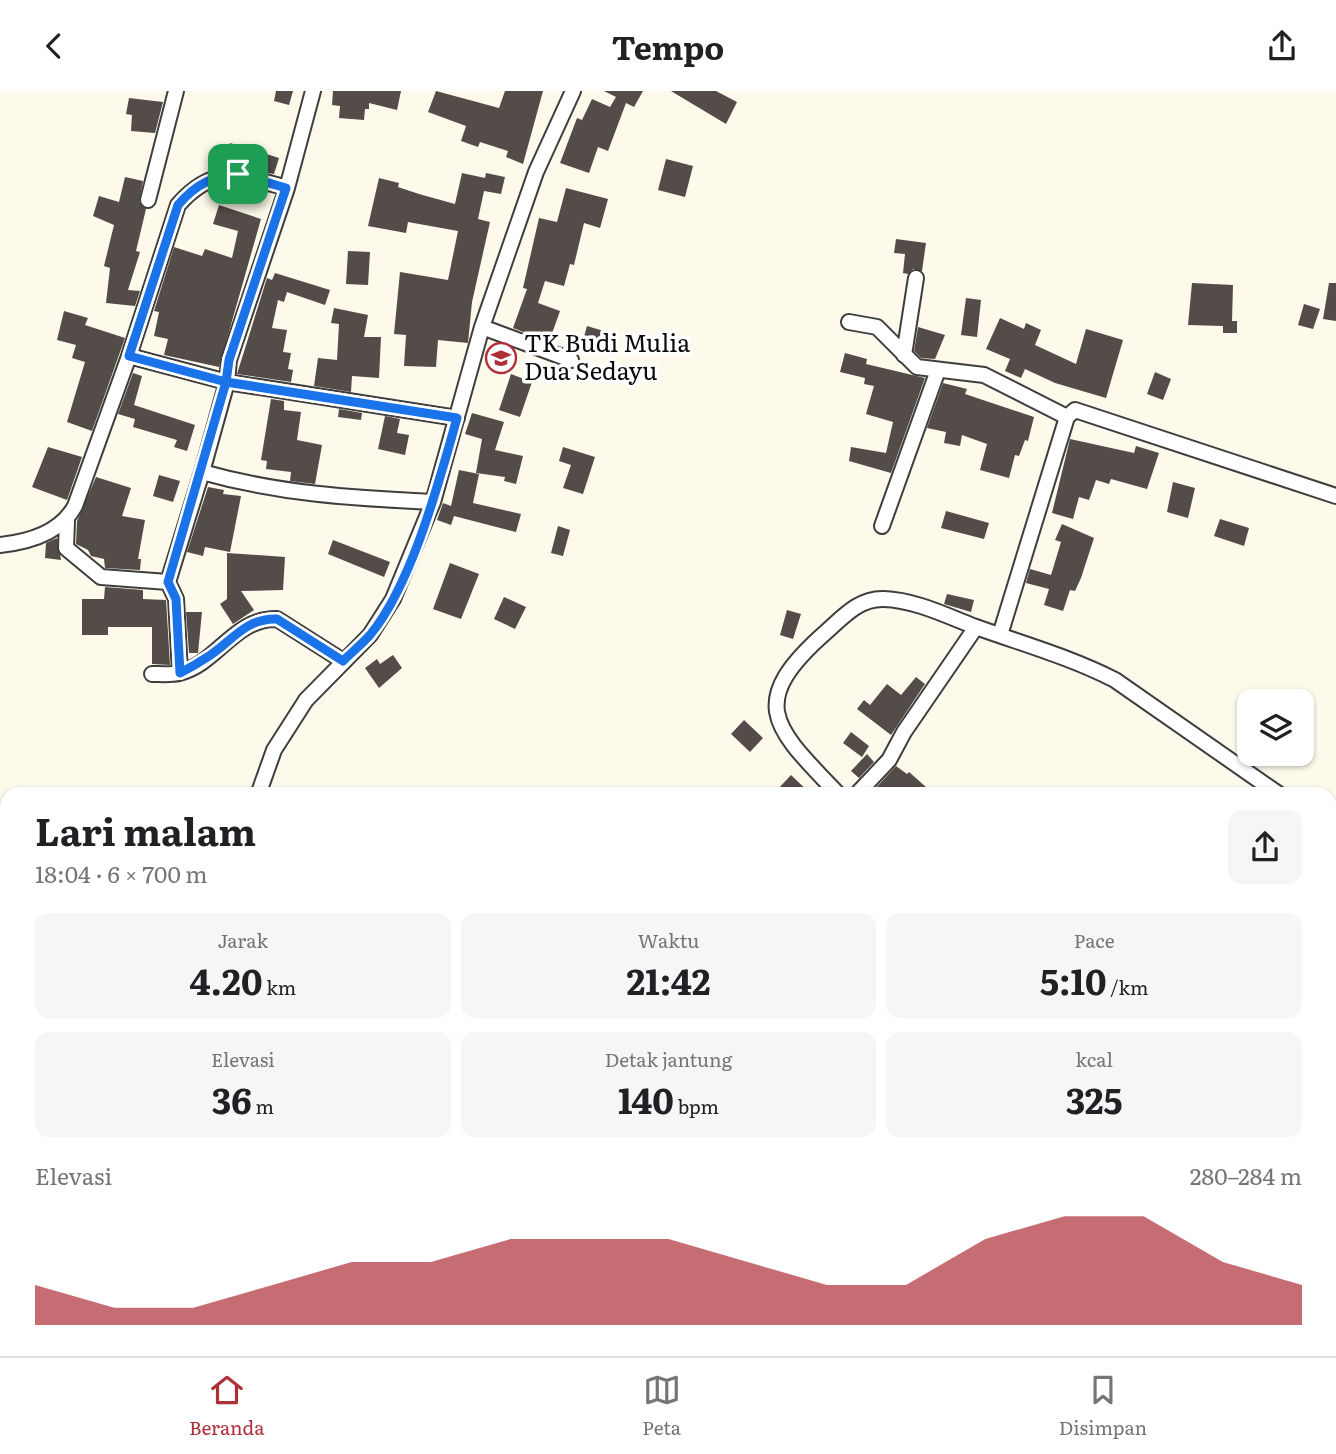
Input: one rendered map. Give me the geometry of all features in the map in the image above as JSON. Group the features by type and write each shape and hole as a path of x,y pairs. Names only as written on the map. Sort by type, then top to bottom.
{"street":[{"path":"148,200 176,91"},
{"path":"180,673 176,599 168,582 202,473 226,382 229,360 286,188 313,91"},
{"path":"261,787 274,750 306,700 370,635 393,599 433,502 482,327 536,172 573,91"},
{"path":"168,582 99,576 66,548 67,521 129,356 178,205 191,189 212,177 238,174 286,188"},
{"path":"904,355 916,278"},
{"path":"849,321 877,327 917,367 984,375 1067,417"},
{"path":"482,327 571,360"},
{"path":"129,356 226,382 457,418"},
{"path":"882,526 938,370"},
{"path":"1000,635 1067,417 1079,409 1336,496"},
{"path":"202,473 257,488 314,496 433,502"},
{"path":"0,545 23,542 67,521"},
{"path":"831,787 800,754 782,730 775,706 778,686 796,658 866,600 884,599 907,603 1057,653 1115,680 1269,787"},
{"path":"152,674 180,673 211,655 243,627 265,618 277,619 343,661"},
{"path":"864,787 889,760 904,732 976,627"}],"building":[{"path":"276,91 293,91 289,105 274,101"},
{"path":"333,91 401,91 397,110 369,103 369,109 365,109 364,120 339,118 340,106 332,105"},
{"path":"436,91 499,108 505,91 543,91 523,164 506,157 508,151 480,142 478,147 461,141 466,126 428,112"},
{"path":"604,91 643,91 634,107 626,103 608,151 598,147 589,173 560,163 577,118 582,120 592,99 610,107 616,97"},
{"path":"671,91 716,91 737,102 726,124"},
{"path":"129,98 163,102 155,133 131,131 132,115 126,114"},
{"path":"230,143 279,158 274,174 224,165"},
{"path":"666,159 693,166 685,197 658,190"},
{"path":"462,173 485,178 486,173 505,177 501,194 484,191 478,219 490,222 472,302 468,343 438,340 436,367 404,366 406,335 394,334 400,272 448,280 458,231 408,222 406,233 368,226 379,178 399,183 398,187 455,204"},
{"path":"125,177 143,181 139,202 146,209 136,251 140,252 128,290 140,291 135,306 106,303 110,268 104,266 114,225 93,216 99,196 119,202"},
{"path":"566,188 608,199 600,228 584,223 574,265 570,264 564,286 545,281 538,303 560,311 549,342 513,328 527,289 523,288 539,218 557,222"},
{"path":"219,205 261,219 219,367 164,355 168,339 154,336 159,312 154,311 174,247 202,256 205,249 232,258 238,231 213,224"},
{"path":"896,239 926,243 922,271 913,269 908,274 903,273 905,254 894,253"},
{"path":"348,251 370,252 368,285 346,284"},
{"path":"275,273 330,290 325,305 287,292 284,302 278,300 272,328 287,330 283,352 291,353 288,369 293,370 291,382 237,374 267,278 272,280"},
{"path":"1192,283 1233,285 1232,321 1237,321 1237,333 1223,333 1223,326 1188,325"},
{"path":"1329,283 1336,283 1336,321 1323,319"},
{"path":"966,298 981,300 977,337 961,335"},
{"path":"1304,304 1320,309 1313,329 1298,325"},
{"path":"334,308 368,315 364,337 381,337 379,378 352,376 351,392 314,386 318,358 337,360 339,324 331,323"},
{"path":"64,311 88,318 85,325 125,338 92,431 67,422 85,362 72,358 76,345 57,340"},
{"path":"1000,318 1024,329 1026,323 1041,330 1035,345 1076,364 1086,329 1123,340 1106,398 1055,383 1025,369 1021,378 1005,371 1010,359 986,349"},
{"path":"587,326 607,332 604,345 583,340"},
{"path":"918,327 945,335 935,359 921,358 914,351"},
{"path":"845,353 867,359 866,364 925,378 891,473 849,461 851,447 886,453 893,422 866,414 874,386 864,384 865,378 840,372"},
{"path":"1155,372 1171,379 1163,400 1147,394"},
{"path":"133,373 142,376 134,405 195,425 187,451 174,447 177,440 133,427 135,419 118,414"},
{"path":"511,374 532,382 520,417 499,410"},
{"path":"943,383 967,389 965,394 1034,417 1028,441 1025,440 1019,456 1015,455 1009,478 980,470 987,444 962,435 960,446 944,443 946,432 927,428"},
{"path":"271,399 284,401 284,410 301,412 297,440 322,445 315,484 290,481 291,472 266,469 267,461 261,460"},
{"path":"339,409 362,413 361,420 338,417"},
{"path":"472,413 504,422 495,450 523,456 516,484 504,481 505,477 476,473 482,439 465,434"},
{"path":"385,416 400,419 397,433 409,435 405,455 378,449"},
{"path":"1070,439 1134,453 1136,446 1159,453 1147,489 1111,479 1109,484 1096,480 1089,500 1079,497 1073,519 1052,513"},
{"path":"48,447 82,457 67,500 32,487"},
{"path":"563,447 595,457 583,494 563,488 571,465 559,461"},
{"path":"459,470 479,474 473,503 521,514 516,532 454,516 451,525 437,520 443,503 451,506"},
{"path":"159,475 180,481 173,502 153,496"},
{"path":"96,477 131,488 122,516 145,520 138,559 141,559 140,570 105,568 104,559 91,556 88,550 76,544 77,521"},
{"path":"1173,482 1195,488 1188,518 1167,512"},
{"path":"208,487 224,490 223,494 241,496 230,552 205,547 203,556 187,552"},
{"path":"946,511 989,523 984,539 941,528"},
{"path":"1220,519 1249,528 1244,546 1214,536"},
{"path":"1062,524 1094,538 1081,578 1075,591 1070,590 1063,611 1044,605 1049,589 1026,583 1030,569 1051,575 1061,542 1055,540"},
{"path":"558,526 570,530 563,556 551,553"},
{"path":"57,538 61,560 45,558 46,543"},
{"path":"333,540 390,562 384,577 328,554"},
{"path":"227,553 285,557 283,590 241,591 254,610 233,624 220,604 227,599"},
{"path":"450,563 479,574 461,619 433,609"},
{"path":"105,587 143,590 143,599 166,600 170,665 152,664 152,627 108,627 108,635 82,635 82,599 104,599"},
{"path":"947,594 974,600 971,612 944,604"},
{"path":"504,597 526,607 515,629 494,619"},
{"path":"787,610 801,614 793,639 780,635"},
{"path":"186,612 202,612 198,653 189,653"},
{"path":"393,655 402,668 379,688 365,668 377,659 380,664"},
{"path":"916,677 925,684 891,735 857,709 864,700 870,705 887,684 901,695"},
{"path":"744,720 763,738 750,752 731,734"},
{"path":"851,732 869,746 862,757 843,743"},
{"path":"867,754 874,762 859,778 851,771"},
{"path":"896,766 907,774 909,772 926,787 877,787"},
{"path":"791,775 804,787 780,787"}],"place":[{"name":"TK Budi Mulia Dua Sedayu","path":"501,358"}],"route":[{"path":"238,174 212,177 191,189 178,205 129,356 226,382 202,473 168,582 176,599 180,673 211,655 243,627 265,618 277,619 343,661 370,635 393,599 433,502 457,418 226,382 229,360 286,188 238,174"}]}
